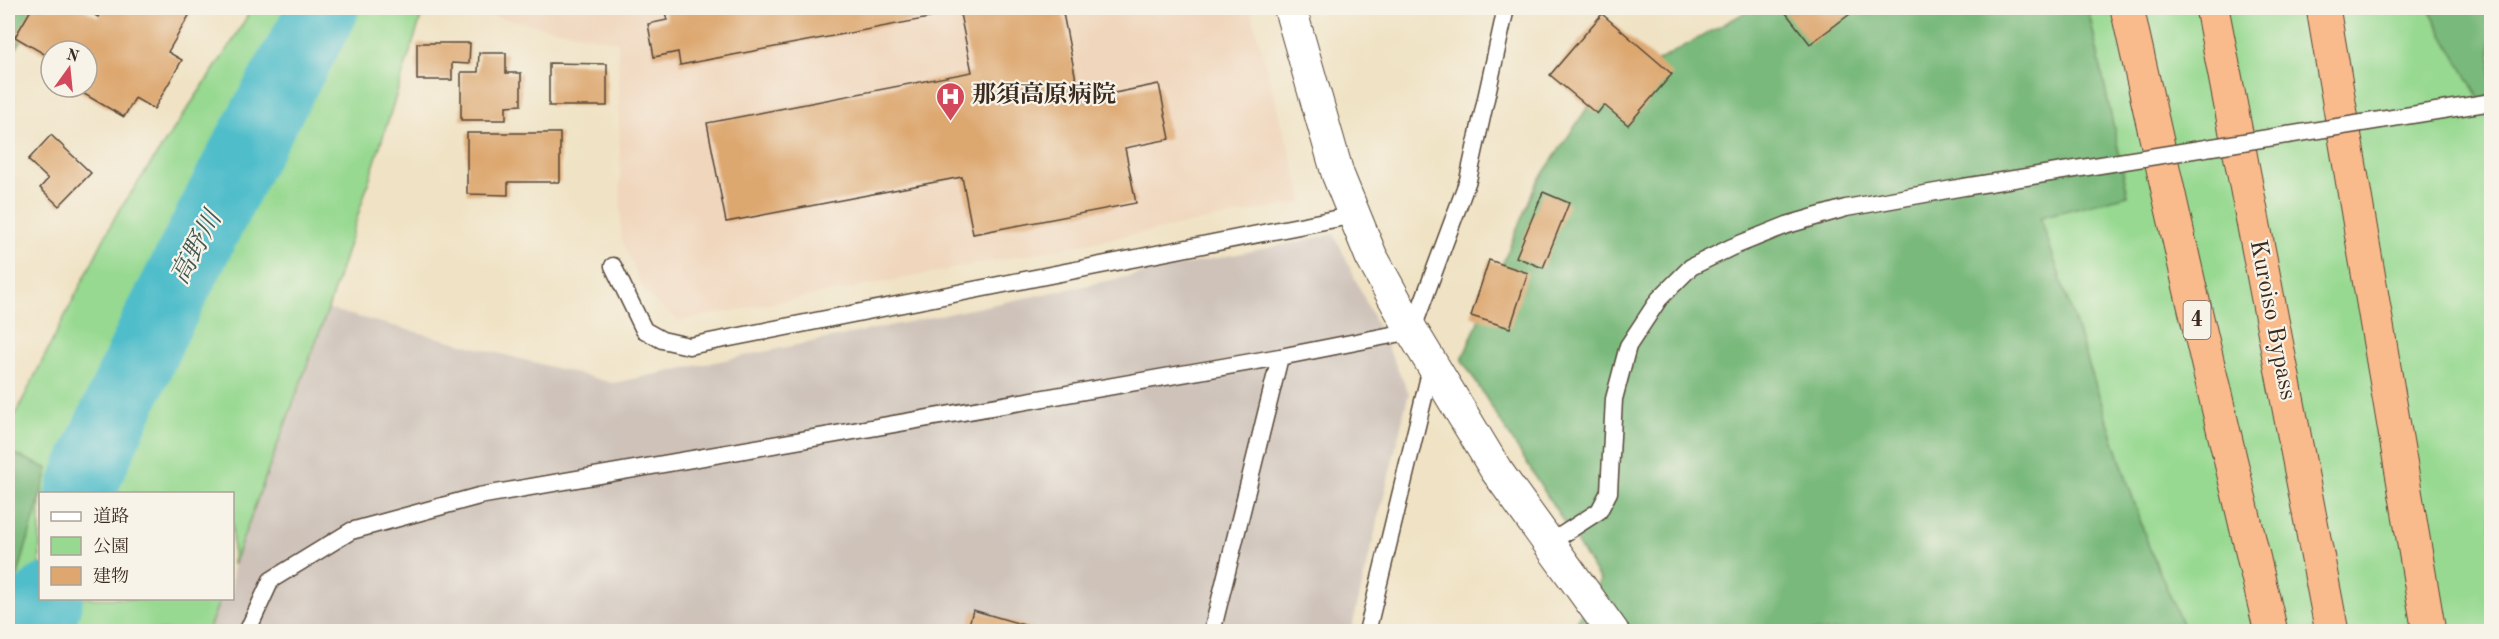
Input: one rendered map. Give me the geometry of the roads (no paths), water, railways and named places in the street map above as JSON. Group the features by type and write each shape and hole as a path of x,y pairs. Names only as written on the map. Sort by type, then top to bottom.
{"highway":[{"name":"4","path":"2127,8 2271,632"},
{"name":"Kuroiso Bypass","path":"2211,8 2332,632"},
{"path":"2323,8 2429,632"}],"street":[{"path":"1290,8 1338,175 1371,256 1412,331 1496,470 1613,632"}],"lane":[{"path":"247,632 271,580 351,531 479,496 1280,357 1412,331 1468,180 1506,8"},
{"path":"1548,544 1599,511 1609,492 1614,399 1628,346 1659,299 1691,267 1732,247 1787,225 1846,208 2492,102"},
{"path":"613,266 644,330 662,340 689,346 1354,215"},
{"path":"1212,632 1280,357"},
{"path":"1367,632 1432,364"}],"waterway":[{"name":"高野川","path":"82,492 88,473 153,331 237,166 324,8"},
{"name":"高野川","path":"37,632 47,600"}],"place":[{"name":"那須高原病院","path":"951,122"}]}
